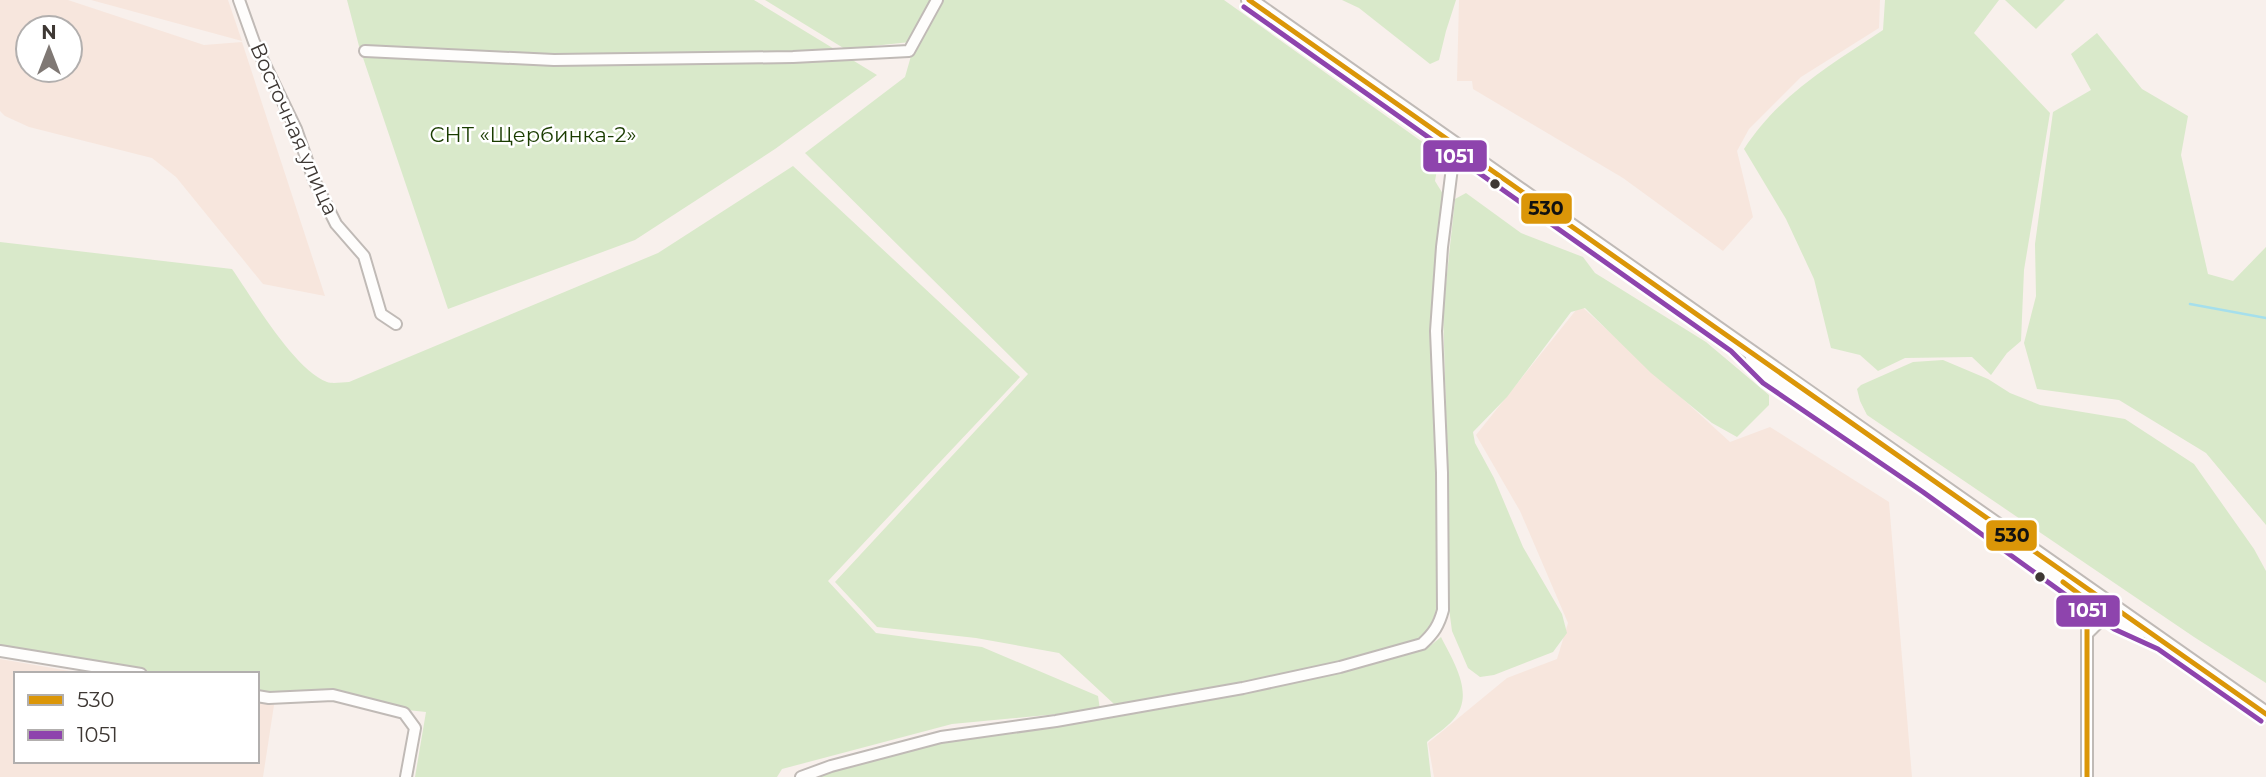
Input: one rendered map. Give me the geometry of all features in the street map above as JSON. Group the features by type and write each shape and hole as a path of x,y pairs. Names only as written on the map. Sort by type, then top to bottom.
{"main road":[{"path":"1249,0 2266,714"}],"street":[{"name":"Восточная улица","path":"239,0 254,42 296,129 314,180 336,224 363,256 381,314 396,324"},
{"path":"365,51 554,60 793,57 909,51 937,0"},
{"path":"800,777 831,766 941,737 1165,702 1340,667 1422,644 1433,634 1443,610 1442,473 1436,331 1442,247 1455,144"},
{"path":"1737,344 1768,376 1928,485 2115,619 2162,641"},
{"path":"2084,597 2087,605 2087,777"},
{"path":"2086,637 2099,621 2115,619"},
{"path":"0,651 129,672"},
{"path":"259,696 269,698 333,695 404,713 415,728 406,777"}],"shaded area":[{"path":"0,0 68,0 204,45 242,42 325,296 263,284 176,177 152,158 29,127 0,111"},
{"path":"91,0 228,0 242,41"},
{"path":"1459,0 1880,0 1879,28 1801,77 1749,129 1737,151 1753,217 1723,251 1623,178 1473,89 1472,81 1457,81"},
{"path":"1580,305 1730,442 1770,427 1889,502 1912,777 1434,777 1428,743 1507,678 1557,659 1568,623 1520,511 1476,435"},
{"path":"0,659 75,672 14,672 14,763 259,763 259,702 274,705 263,777 0,777"}],"green space":[{"name":"СНТ «Щербинка-2»","path":"347,0 754,0 877,75 775,149 635,240 448,309 359,46"},
{"path":"765,0 931,0 910,42 845,49"},
{"path":"943,0 1224,0 1428,146 1439,158 1435,181 1443,194 1431,324 1439,591 1431,623 1419,639 1401,647 1273,677 1114,704 1059,653 976,638 877,627 835,582 1028,374 805,153 905,77 911,56"},
{"path":"1342,0 1456,0 1439,60 1430,64 1359,8"},
{"path":"1885,0 1999,0 1974,33 2050,113 2024,270 2021,341 2007,353 1991,375 1972,357 1905,358 1878,371 1860,355 1831,348 1814,279 1786,219 1744,149 1773,112 1807,82 1883,30"},
{"path":"2005,0 2065,0 2036,29"},
{"path":"2097,33 2142,89 2188,116 2181,155 2208,274 2233,281 2266,247 2266,525 2206,453 2119,400 2037,389 2024,343 2036,296 2035,244 2053,112 2091,90 2071,54"},
{"path":"793,166 1020,377 828,581 876,633 982,647 1098,696 1100,710 952,724 782,769 777,777 415,777 426,712 314,700 259,690 259,672 150,672 0,646 0,242 232,269 275,332 301,363 314,375 335,383 349,382 658,253"},
{"path":"1466,193 1521,233 1583,257 1595,273 1706,342 1769,395 1769,405 1737,437 1712,423 1651,373 1585,308 1571,312 1507,397 1473,432 1475,443 1494,478 1523,547 1562,614 1567,633 1553,652 1494,675 1480,677 1468,668 1452,631 1446,586 1447,444 1443,312 1455,199"},
{"path":"1943,360 2040,405 2125,419 2194,464 2254,549 2266,571 2266,683 1867,415 1857,389 1861,385 1913,362"},
{"path":"1441,637 1460,678 1463,700 1453,720 1427,742 1431,777 809,777 931,743 1198,701 1336,673 1430,646"}],"waterway":[{"path":"2190,304 2266,318"}],"transit line":[{"name":"530","path":"1249,0 2266,714"},
{"name":"1051","path":"1244,7 1731,351 1763,383 1923,492 2114,629 2158,649 2261,721"},
{"name":"530","path":"2063,582 2083,597 2087,605 2087,777"}]}
